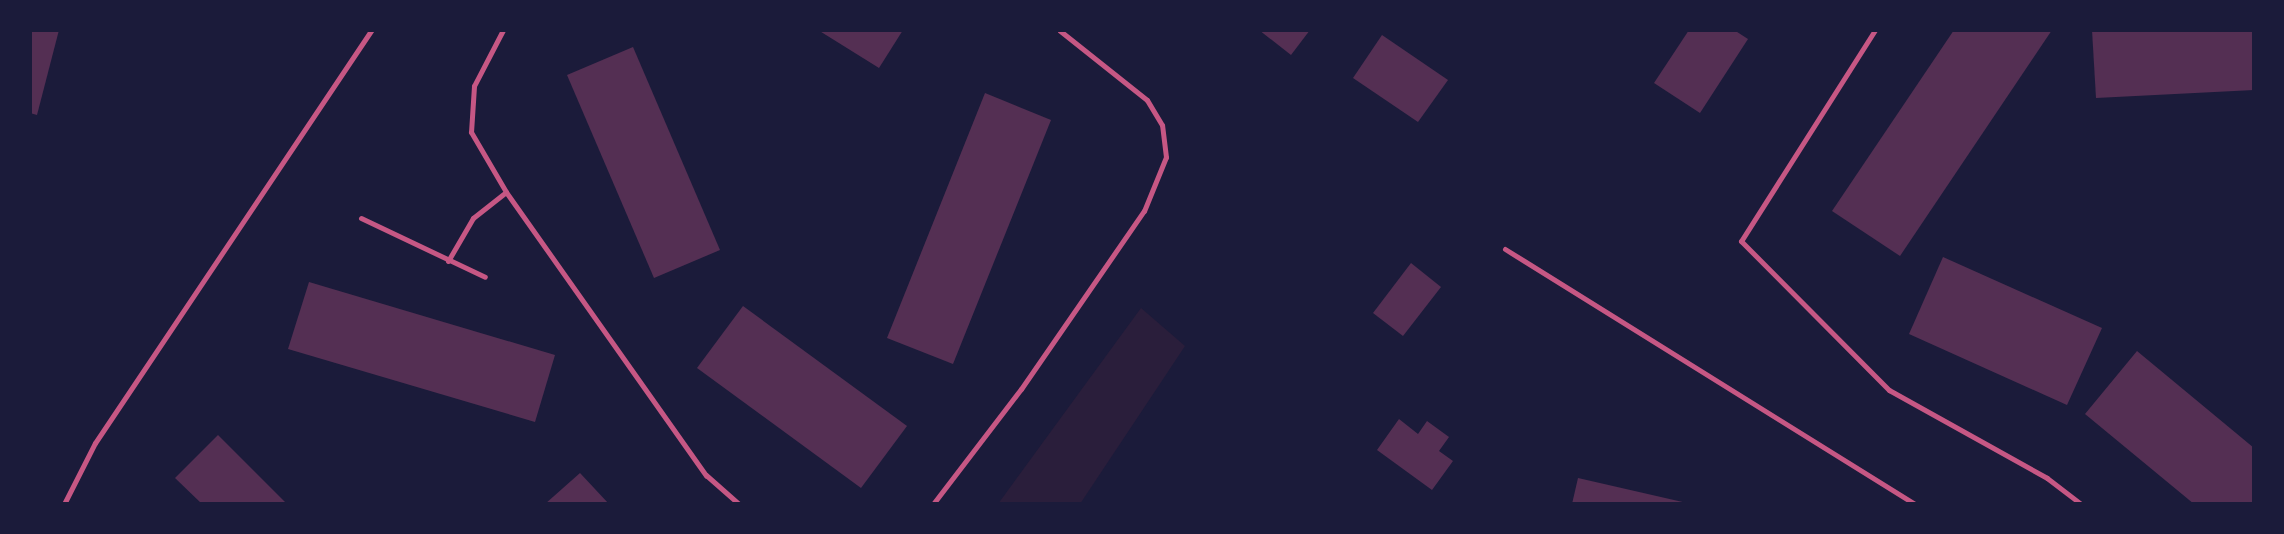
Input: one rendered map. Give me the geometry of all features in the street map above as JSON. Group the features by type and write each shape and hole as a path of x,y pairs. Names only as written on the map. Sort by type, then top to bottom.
{"lane":[{"path":"64,504 95,443 371,30"},
{"path":"503,30 474,86 471,132 506,192 706,475 739,504"},
{"path":"933,504 1021,389 1144,211 1166,157 1162,125 1147,100 1059,30"},
{"path":"1875,30 1741,241 1889,390 2047,478 2081,504"},
{"path":"448,261 473,218 506,192"},
{"path":"361,218 485,278"},
{"path":"1505,249 1914,504"}],"shaded area":[{"path":"1141,308 1185,346 1080,504 998,504"}],"building":[{"path":"30,30 59,30 37,115 30,113"},
{"path":"818,30 903,30 879,68"},
{"path":"1259,30 1310,30 1291,55"},
{"path":"1689,30 1734,30 1748,39 1700,113 1654,83"},
{"path":"1954,30 2052,30 1900,256 1832,211"},
{"path":"2092,30 2254,30 2254,90 2096,98"},
{"path":"1382,35 1448,80 1418,122 1353,78"},
{"path":"633,47 720,250 654,278 567,75"},
{"path":"985,93 1051,120 953,364 887,338"},
{"path":"1943,257 2102,328 2067,405 1909,334"},
{"path":"1411,263 1441,287 1403,336 1373,313"},
{"path":"309,282 555,355 535,422 288,349"},
{"path":"743,306 907,426 861,488 697,368"},
{"path":"2137,351 2254,448 2254,504 2194,504 2085,414"},
{"path":"1399,419 1418,434 1427,421 1449,437 1439,451 1453,461 1432,490 1377,450"},
{"path":"218,435 287,504 202,504 175,478"},
{"path":"580,473 609,504 545,504"},
{"path":"1578,478 1687,503 1687,504 1572,504"}]}
